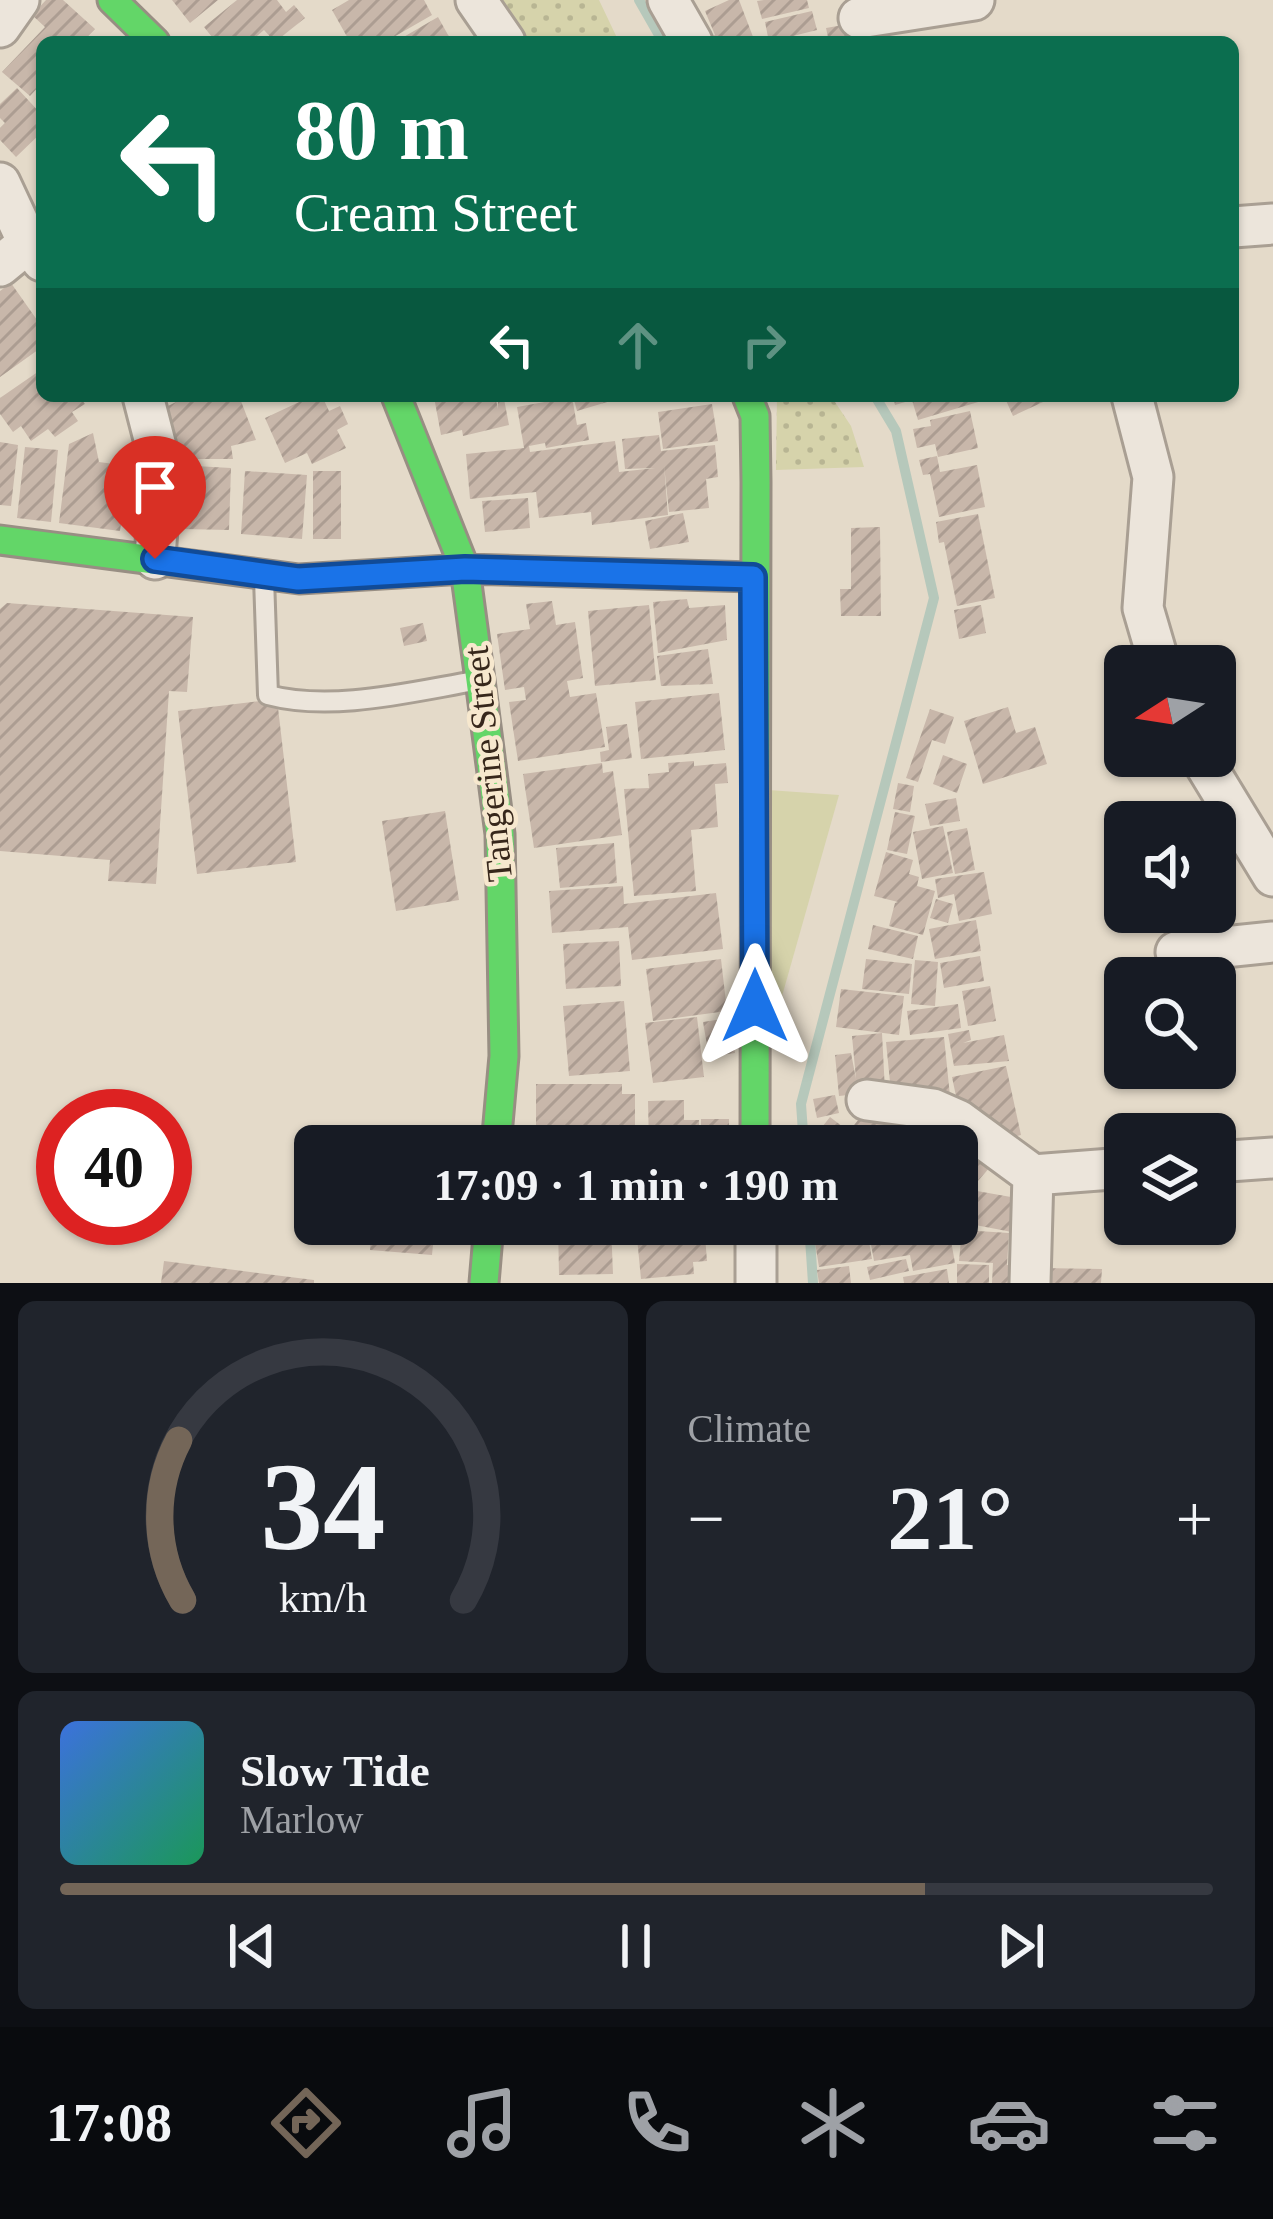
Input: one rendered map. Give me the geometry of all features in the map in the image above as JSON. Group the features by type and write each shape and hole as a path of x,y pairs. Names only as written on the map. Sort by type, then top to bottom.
{"street":[{"path":"0,27 19,0"},
{"path":"112,0 149,36"},
{"path":"476,0 501,36"},
{"path":"668,0 689,36"},
{"path":"860,18 974,0"},
{"path":"0,183 23,257"},
{"path":"1239,227 1273,224"},
{"path":"145,402 161,466 155,559"},
{"name":"Tangerine Street","path":"398,402 465,569 500,834 504,1056 498,1125"},
{"path":"749,402 755,416 755,1125"},
{"path":"1134,402 1154,477 1143,608 1154,645"},
{"path":"0,540 298,579 465,569 753,577"},
{"path":"1213,777 1273,876"},
{"path":"1176,952 1273,942"},
{"path":"867,1100 934,1109 958,1120 1034,1175 1104,1170"},
{"path":"1236,1161 1273,1159"},
{"path":"1030,1283 1034,1175"},
{"path":"484,1283 488,1245"},
{"path":"756,1245 756,1283"}],"lane":[{"path":"264,574 268,695 297,703 480,680"}],"shaded area":[{"path":"494,0 599,0 616,36 520,36"},
{"path":"777,402 835,402 851,426 864,467 776,470"},
{"path":"768,790 839,795 769,1042"}],"building":[{"path":"46,0 63,0 95,29 88,36 36,36 45,27 32,15"},
{"path":"172,0 218,0 190,23"},
{"path":"237,0 277,0 286,12 294,5 305,18 282,36 270,36 264,30 257,36 211,36 204,27"},
{"path":"349,0 424,0 432,15 395,36 347,36 332,10"},
{"path":"739,0 753,36 713,36 705,11"},
{"path":"807,0 809,8 762,19 757,1"},
{"path":"812,11 817,30 768,36 765,22"},
{"path":"438,17 449,36 405,36"},
{"path":"866,21 869,36 828,36 826,28"},
{"path":"36,36 36,90 30,96 2,72"},
{"path":"17,88 36,109 36,138 16,157 0,140 5,123 0,104"},
{"path":"11,283 36,318 36,351 0,377 0,291"},
{"path":"36,373 36,402 85,404 72,412 78,421 55,437 48,429 31,441 21,426 13,432 0,414 0,398"},
{"path":"176,402 241,402 256,440 231,446 233,459 172,459 162,409"},
{"path":"299,402 325,402 329,411 340,406 348,424 337,430 346,448 312,464 307,453 285,463 265,418"},
{"path":"435,402 496,402 498,409 498,402 505,402 509,425 463,436 462,430 441,435"},
{"path":"573,402 577,425 586,423 589,440 546,448 545,443 529,446 530,452 615,441 619,472 655,468 625,469 622,439 659,435 661,451 715,445 718,477 706,479 709,508 669,512 664,465 668,515 592,525 591,512 539,518 536,492 470,499 466,454 524,448 517,407"},
{"path":"575,402 607,402 577,411"},
{"path":"913,402 978,402 918,420"},
{"path":"1007,402 1043,402 1013,416"},
{"path":"712,404 718,441 663,449 658,412"},
{"path":"970,411 978,448 938,457 935,444 917,448 913,429"},
{"path":"93,433 99,462 129,466 120,531 59,523 69,444"},
{"path":"0,442 18,445 11,506 0,505"},
{"path":"25,447 58,450 51,522 17,518"},
{"path":"937,456 940,472 977,465 985,507 939,517 930,474 923,475 919,460"},
{"path":"177,465 231,468 229,530 183,529 184,497 176,497"},
{"path":"245,471 307,475 302,539 241,534"},
{"path":"313,471 341,471 341,539 313,539"},
{"path":"528,498 530,528 485,532 482,501"},
{"path":"683,513 689,542 650,549 645,521"},
{"path":"978,514 995,598 957,606 936,522"},
{"path":"880,527 881,616 841,616 840,589 851,589 851,528"},
{"path":"687,599 689,608 725,605 727,640 658,653 653,602"},
{"path":"552,601 556,625 575,622 583,678 567,681 570,697 596,693 605,747 518,761 509,702 526,700 524,687 505,690 497,634 530,629 526,604"},
{"path":"7,603 193,617 187,692 169,691 156,884 108,881 110,860 0,851 0,609"},
{"path":"649,605 656,680 595,686 588,611"},
{"path":"981,605 986,633 959,639 954,610"},
{"path":"423,623 427,641 404,646 400,628"},
{"path":"708,649 713,684 661,686 657,656"},
{"path":"719,693 725,750 641,759 635,702"},
{"path":"277,699 296,862 197,874 178,711"},
{"path":"1008,707 1016,733 1035,727 1047,764 983,784 964,721"},
{"path":"930,709 954,717 945,744 932,740 918,782 906,778"},
{"path":"627,724 632,758 601,762 600,752 609,750 606,727"},
{"path":"943,755 967,764 957,793 933,784"},
{"path":"694,761 694,766 726,763 728,783 715,784 718,827 691,830 696,891 634,896 624,789 649,788 648,774 669,772 668,763"},
{"path":"602,763 603,773 613,771 622,835 534,848 523,774"},
{"path":"898,783 914,786 910,812 893,809"},
{"path":"956,798 960,821 930,826 925,804"},
{"path":"445,811 459,900 396,911 382,821"},
{"path":"895,812 915,816 907,854 887,850"},
{"path":"943,826 953,873 922,879 913,832"},
{"path":"967,828 975,870 955,874 947,832"},
{"path":"614,843 617,883 560,888 556,848"},
{"path":"886,852 913,860 909,874 919,877 917,886 935,891 923,935 889,926 898,902 874,896"},
{"path":"984,872 992,914 959,921 954,894 938,898 935,879"},
{"path":"623,886 624,904 716,893 723,949 632,960 628,927 552,933 549,891"},
{"path":"936,899 953,904 948,923 930,918"},
{"path":"976,920 981,951 935,959 929,929"},
{"path":"873,925 918,936 913,959 868,949"},
{"path":"619,941 621,986 566,989 563,944"},
{"path":"980,956 984,981 944,988 940,963"},
{"path":"721,959 727,1011 653,1021 646,969"},
{"path":"866,959 912,964 909,994 862,989"},
{"path":"915,960 938,962 935,1006 911,1004"},
{"path":"990,986 996,1021 968,1026 962,991"},
{"path":"841,989 904,996 899,1035 836,1027"},
{"path":"624,1001 630,1071 569,1076 563,1006"},
{"path":"958,1004 961,1028 910,1035 907,1011"},
{"path":"697,1017 704,1077 653,1083 645,1023"},
{"path":"729,1018 735,1053 709,1057 703,1022"},
{"path":"969,1030 971,1040 963,1043 1004,1035 1009,1061 954,1066 948,1034"},
{"path":"882,1033 885,1091 839,1096 835,1055 851,1053 856,1079 852,1036"},
{"path":"944,1037 950,1096 892,1102 886,1042"},
{"path":"1006,1066 1021,1135 991,1142 978,1132 978,1125 961,1120 952,1077"},
{"path":"536,1084 622,1084 622,1094 635,1094 635,1125 536,1125"},
{"path":"835,1095 839,1113 817,1118 813,1099"},
{"path":"684,1100 684,1120 699,1120 699,1125 649,1125 648,1101"},
{"path":"873,1101 903,1107 924,1125 854,1125"},
{"path":"701,1119 729,1119 729,1125 701,1125"},
{"path":"978,1145 996,1160 978,1181"},
{"path":"978,1191 1023,1199 1017,1233 978,1226"},
{"path":"978,1231 1009,1233 1007,1265 1019,1266 1017,1283 992,1283 993,1263 959,1261 961,1245 978,1245"},
{"path":"370,1245 433,1245 432,1255 370,1250"},
{"path":"558,1245 612,1245 613,1274 559,1275"},
{"path":"638,1245 706,1245 707,1261 693,1262 694,1274 641,1279"},
{"path":"815,1245 870,1245 872,1259 819,1267"},
{"path":"871,1245 952,1245 955,1263 913,1271 910,1255 874,1261"},
{"path":"906,1259 909,1271 870,1280 867,1267"},
{"path":"164,1261 314,1280 314,1283 161,1283"},
{"path":"957,1264 989,1265 989,1283 957,1283"},
{"path":"849,1266 851,1283 819,1283 817,1270"},
{"path":"1040,1268 1102,1269 1101,1283 1040,1283"},
{"path":"947,1269 949,1283 904,1283 903,1277"}],"waterway":[{"path":"639,0 660,36"},
{"path":"802,1125 801,1104 934,598 896,431 879,402"},
{"path":"810,1245 813,1283"}],"traffic: fast":[{"path":"112,0 149,36"},
{"path":"398,402 465,569 500,834 504,1056 498,1125"},
{"path":"749,402 755,416 756,482 755,1125"},
{"path":"0,540 299,579 465,569 753,577"},
{"path":"484,1283 487,1245"}],"route":[{"path":"155,559 298,579 465,569 753,577 755,1006"}]}
